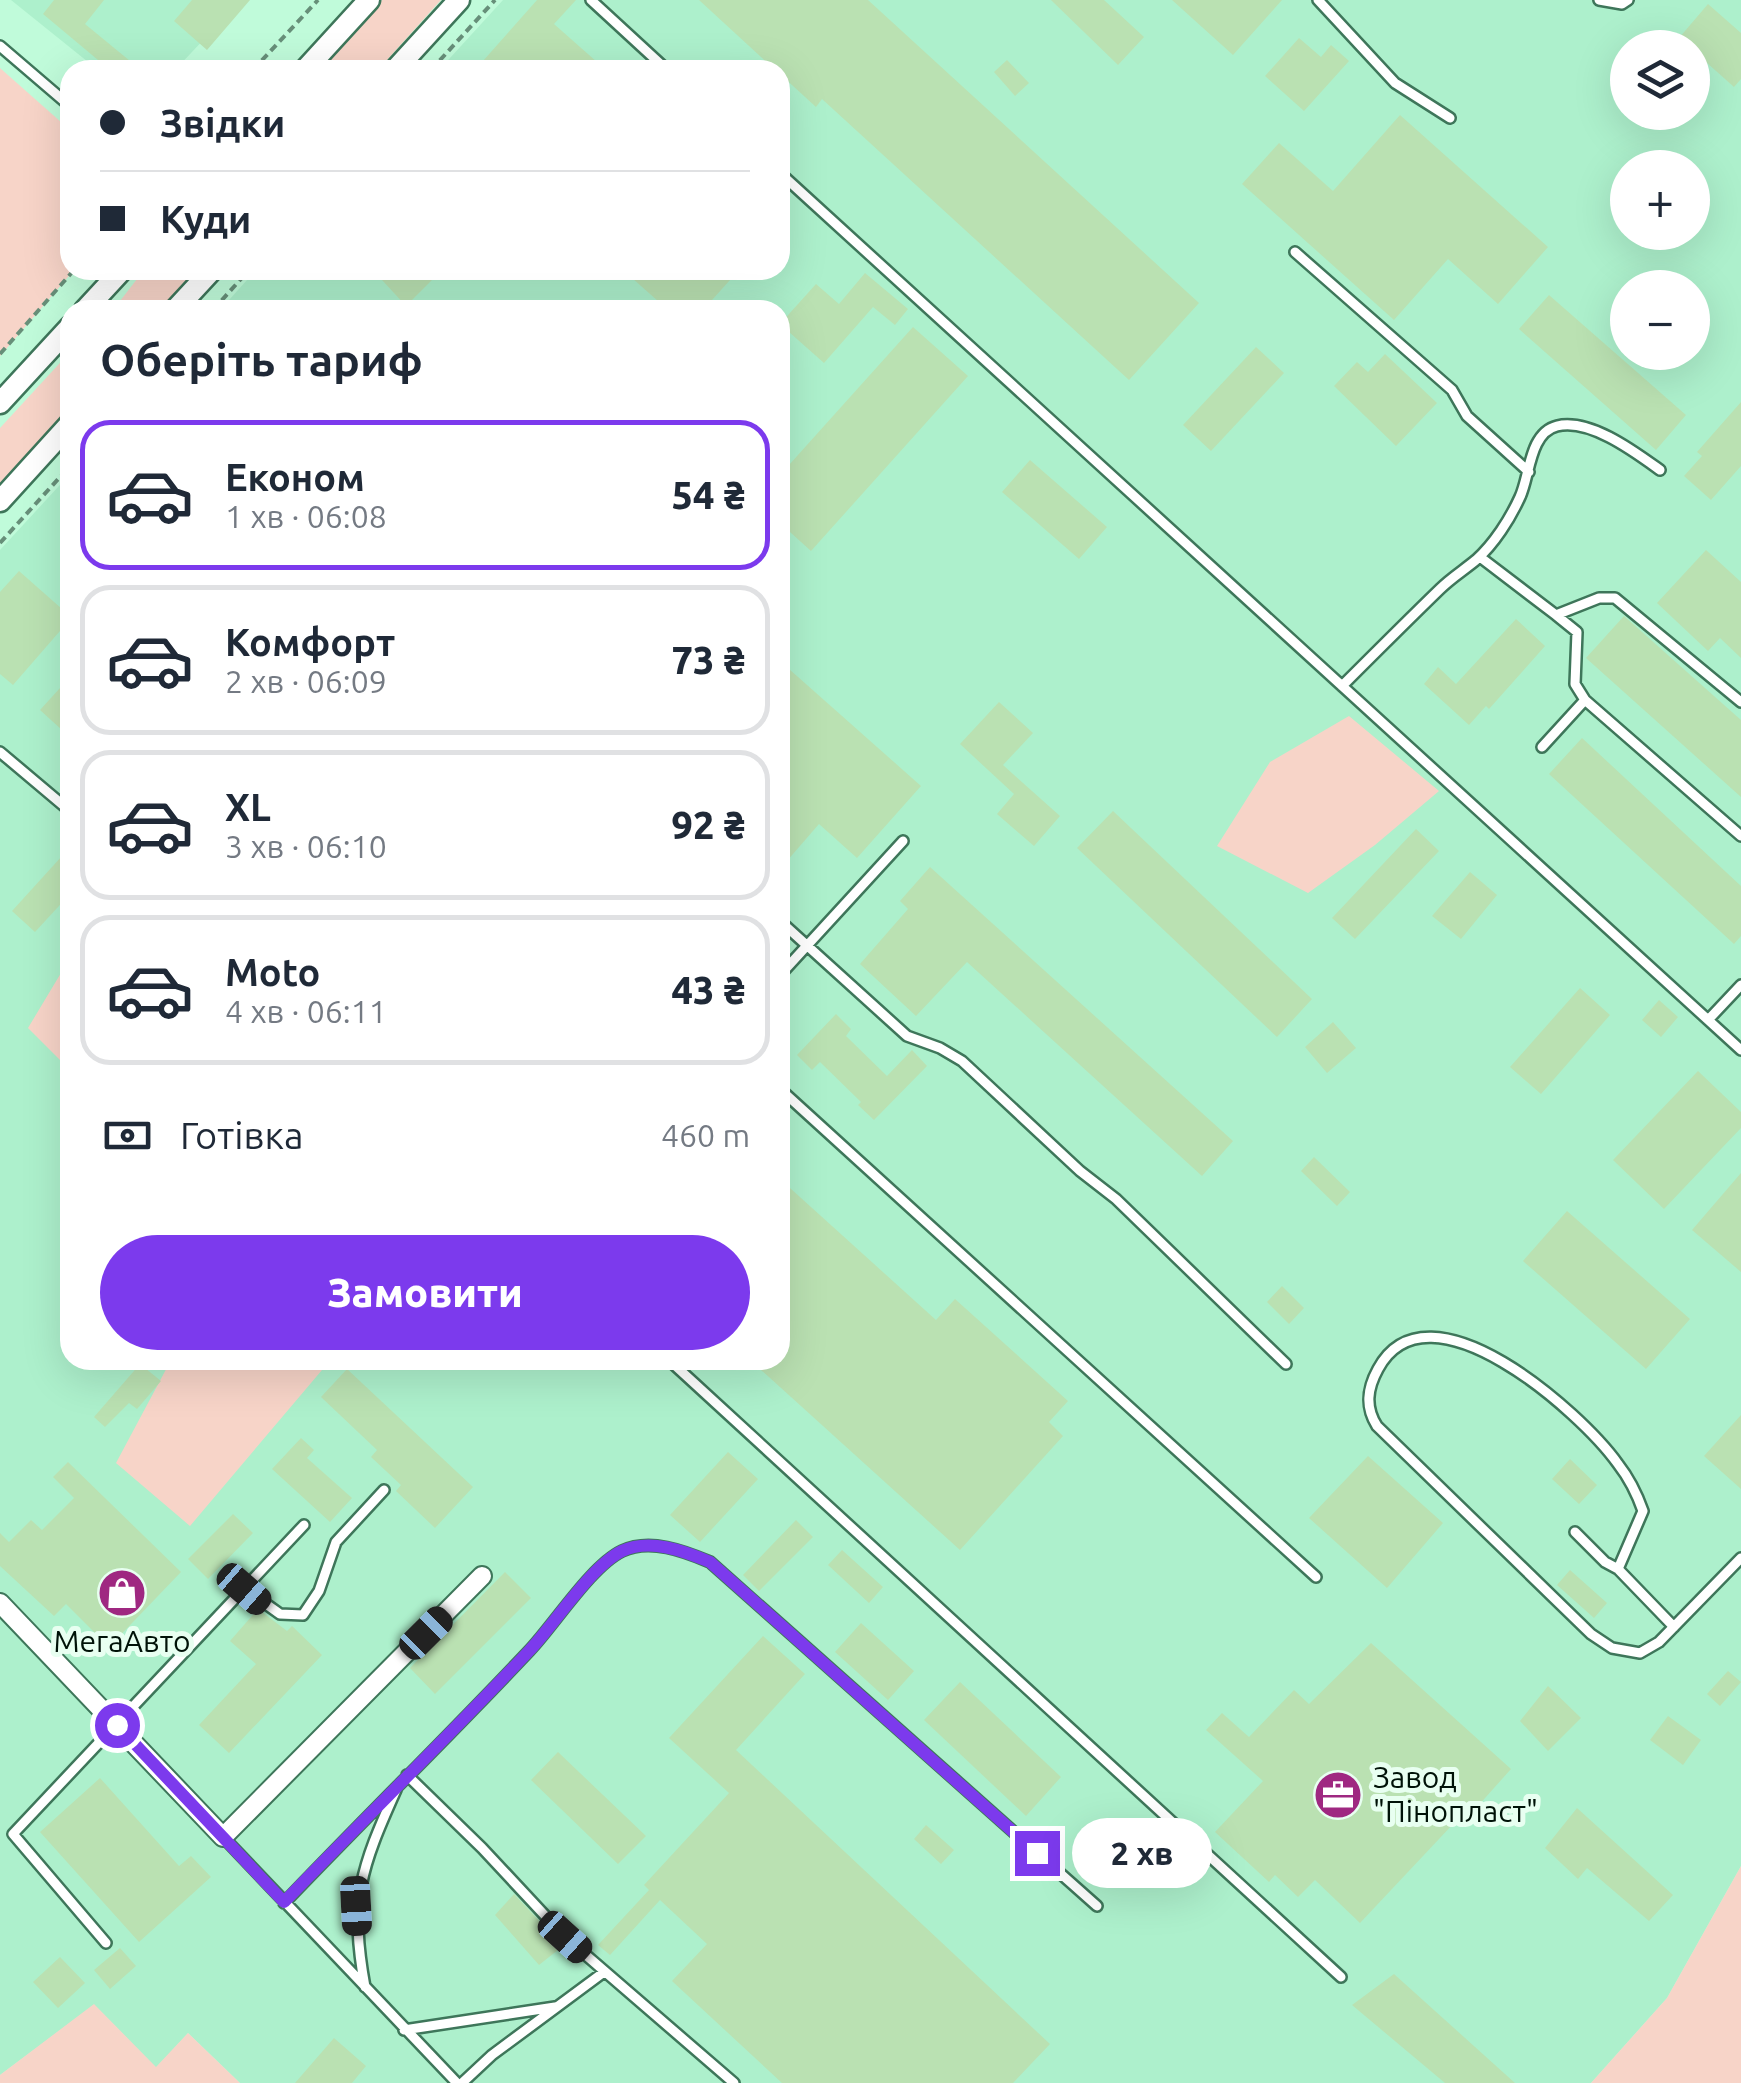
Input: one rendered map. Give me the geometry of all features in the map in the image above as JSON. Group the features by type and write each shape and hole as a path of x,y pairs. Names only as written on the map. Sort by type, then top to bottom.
{"street":[{"path":"314,60 369,0"},
{"path":"404,60 459,0"},
{"path":"94,300 113,280"},
{"path":"184,300 203,280"},
{"path":"0,403 60,338"},
{"path":"0,501 60,435"},
{"path":"0,1603 223,1837 482,1576"}],"lane":[{"path":"591,0 657,60"},
{"path":"1318,0 1395,83 1450,118"},
{"path":"1599,0 1622,4 1628,0"},
{"path":"0,46 60,97"},
{"path":"790,182 1741,1050"},
{"path":"1295,252 1452,390 1466,416 1529,472"},
{"path":"1342,686 1444,584 1480,557 1512,515 1533,450 1554,426 1596,431 1660,470"},
{"path":"1480,557 1577,632 1575,684 1585,700 1741,836"},
{"path":"1556,615 1599,598 1615,598 1741,702"},
{"path":"1542,747 1585,700"},
{"path":"0,752 60,802"},
{"path":"790,965 904,840"},
{"path":"790,929 907,1036 962,1061 1080,1171 1116,1199 1286,1364"},
{"path":"1708,1020 1741,986"},
{"path":"790,1098 1316,1577"},
{"path":"1618,1569 1643,1511 1636,1492 1589,1429 1548,1391 1477,1350 1438,1337 1424,1335 1403,1341 1385,1356 1368,1396 1369,1413 1377,1426 1592,1634 1612,1648 1640,1653 1659,1642 1741,1558"},
{"path":"679,1370 1341,1977"},
{"path":"244,1589 280,1614 303,1615 319,1591 336,1542 384,1490"},
{"path":"106,1943 13,1834 304,1525"},
{"path":"1575,1532 1604,1562 1618,1569 1674,1627"},
{"path":"284,1902 531,1649 586,1584 618,1553 633,1547 682,1550 710,1562 1096,1906"},
{"path":"404,1778 482,1848 526,1898 604,1972 734,2083"},
{"path":"366,1989 356,1906 364,1866 404,1778"},
{"path":"223,1837 404,2030 460,2083 604,1972"},
{"path":"404,2030 558,2006"}],"path":[{"path":"263,60 318,0"},
{"path":"440,60 495,0"},
{"path":"0,354 65,280"},
{"path":"221,300 240,280"},
{"path":"0,543 60,477"}],"shaded area":[{"path":"11,0 241,0 184,60 86,60"},
{"path":"382,0 441,0 387,60 329,60"},
{"path":"503,0 1741,0 1741,1866 1667,1998 1591,2083 240,2083 188,2033 156,2068 94,2005 0,2075 0,550 60,485 60,1370 790,1370 790,300 229,300 247,280 790,280 790,60 448,60"},
{"path":"0,68 60,121 60,280 65,280 0,356"},
{"path":"136,280 189,280 171,300 121,300"},
{"path":"60,363 60,423 0,487 0,428"},
{"path":"1349,716 1439,791 1375,845 1308,893 1217,846 1270,762"},
{"path":"60,975 60,1060 28,1028"},
{"path":"166,1370 322,1370 190,1526 116,1463"},
{"path":"1741,1866 1741,2083 1591,2083 1667,1998"},
{"path":"94,2004 156,2067 188,2033 240,2083 0,2083 0,2075"}],"building":[{"path":"54,0 104,0 85,24 129,60 98,60 43,14"},
{"path":"192,0 250,0 207,50 174,21"},
{"path":"537,0 576,0 554,24 595,60 484,60"},
{"path":"699,0 868,0 1199,303 1129,380 822,99 816,107 790,83 790,60 764,60"},
{"path":"1051,0 1104,0 1144,37 1118,65"},
{"path":"1172,0 1282,0 1233,55"},
{"path":"1708,4 1741,33 1741,79 1734,87 1710,66 1710,30 1686,30"},
{"path":"1299,38 1321,57 1331,45 1349,61 1304,111 1265,76"},
{"path":"1007,60 1029,83 1015,96 994,72"},
{"path":"1400,115 1548,247 1498,304 1448,259 1394,320 1242,184 1279,143 1333,191"},
{"path":"865,273 908,309 895,325 873,307 824,363 790,333 790,313 816,284 839,304"},
{"path":"382,280 432,280 412,300 400,300"},
{"path":"634,280 730,280 712,300 657,300"},
{"path":"1549,295 1610,348 1610,370 1635,370 1686,415 1656,450 1519,329"},
{"path":"913,327 968,376 811,551 790,532 790,464"},
{"path":"1256,347 1284,373 1211,451 1183,425"},
{"path":"1385,354 1437,403 1396,446 1334,386 1357,362 1368,372"},
{"path":"1741,402 1741,466 1711,500 1684,476 1702,456 1697,452"},
{"path":"1030,460 1107,527 1079,559 1002,492"},
{"path":"1706,550 1741,582 1741,658 1720,638 1708,651 1657,603"},
{"path":"19,571 60,607 60,631 13,685 0,674 0,592"},
{"path":"1624,616 1741,720 1741,797 1586,658"},
{"path":"1516,619 1545,646 1489,709 1486,706 1469,725 1424,684 1438,667 1456,684"},
{"path":"790,670 921,786 857,858 819,824 790,857"},
{"path":"60,688 60,728 40,710"},
{"path":"999,702 1033,733 1003,765 1060,816 1034,846 997,814 1014,794 960,744"},
{"path":"1582,738 1741,886 1741,936 1734,944 1549,774"},
{"path":"1113,811 1312,999 1277,1037 1077,848"},
{"path":"1416,829 1439,851 1355,939 1332,918"},
{"path":"60,858 60,905 35,932 12,911"},
{"path":"930,867 1233,1141 1202,1176 967,962 916,1016 860,964 908,909 900,901"},
{"path":"1470,872 1497,895 1461,939 1432,916"},
{"path":"1580,988 1610,1015 1541,1094 1510,1067"},
{"path":"1659,1000 1678,1017 1661,1037 1642,1020"},
{"path":"836,1014 851,1029 846,1036 887,1076 912,1050 927,1066 874,1120 820,1062 812,1070 797,1055"},
{"path":"1333,1022 1356,1048 1327,1073 1305,1047"},
{"path":"1698,1071 1741,1112 1741,1128 1664,1209 1613,1160"},
{"path":"1314,1157 1350,1192 1337,1206 1301,1171"},
{"path":"1741,1173 1741,1272 1692,1230"},
{"path":"790,1188 936,1320 955,1299 1068,1401 1049,1422 1063,1436 960,1550 761,1370 790,1370"},
{"path":"1567,1211 1690,1319 1646,1369 1523,1261"},
{"path":"1282,1286 1304,1308 1289,1324 1267,1302"},
{"path":"135,1370 147,1370 161,1381 137,1409 129,1403 105,1427 94,1417"},
{"path":"348,1370 473,1487 435,1528 396,1491 401,1485 371,1457 377,1450 321,1397"},
{"path":"1741,1415 1741,1489 1704,1456"},
{"path":"301,1438 314,1450 307,1458 352,1498 330,1522 272,1469"},
{"path":"728,1452 758,1479 700,1542 670,1515"},
{"path":"1368,1456 1443,1523 1387,1588 1309,1518"},
{"path":"1570,1459 1597,1485 1579,1504 1552,1479"},
{"path":"68,1462 181,1572 109,1647 66,1604 54,1616 0,1566 0,1533 9,1542 31,1520 42,1530 74,1498 53,1477"},
{"path":"233,1514 253,1533 208,1579 188,1559"},
{"path":"796,1520 813,1537 759,1591 743,1575"},
{"path":"842,1550 883,1587 869,1603 828,1565"},
{"path":"1570,1570 1607,1603 1594,1618 1557,1585"},
{"path":"505,1572 531,1598 435,1694 410,1668"},
{"path":"258,1609 287,1631 292,1626 322,1655 229,1753 199,1725 256,1664 230,1641"},
{"path":"861,1623 914,1671 888,1700 835,1652"},
{"path":"763,1636 805,1674 736,1750 1050,2044 1013,2083 782,2083 672,1981 707,1944 660,1900 610,1955 598,1945 649,1890 644,1885 729,1793 669,1738"},
{"path":"1371,1643 1511,1769 1460,1826 1455,1822 1360,1923 1315,1880 1298,1897 1275,1875 1269,1882 1215,1832 1263,1781 1206,1730 1222,1713 1249,1737 1294,1690 1309,1704"},
{"path":"1728,1671 1741,1682 1720,1706 1707,1694"},
{"path":"960,1682 1061,1777 1026,1816 924,1720"},
{"path":"1548,1686 1581,1718 1548,1751 1520,1721"},
{"path":"1668,1716 1701,1740 1683,1765 1650,1740"},
{"path":"558,1752 646,1836 618,1864 531,1780"},
{"path":"100,1778 179,1866 191,1856 211,1877 139,1942 40,1832"},
{"path":"1577,1808 1673,1895 1649,1921 1587,1868 1578,1879 1545,1848"},
{"path":"926,1825 954,1850 941,1864 914,1839"},
{"path":"514,1894 563,1946 539,1965 495,1915"},
{"path":"120,1948 136,1966 110,1989 94,1970"},
{"path":"60,1957 85,1983 58,2008 33,1982"},
{"path":"1394,1974 1515,2083 1445,2083 1352,2005"},
{"path":"334,2038 366,2066 352,2083 295,2083"}],"place":[{"name":"МегаАвто","path":"122,1593"},
{"name":"Завод \"Пінопласт\"","path":"1338,1795"}],"route":[{"path":"117,1725 284,1902 531,1649 618,1553 633,1547 661,1546 710,1562 1037,1853"}]}
